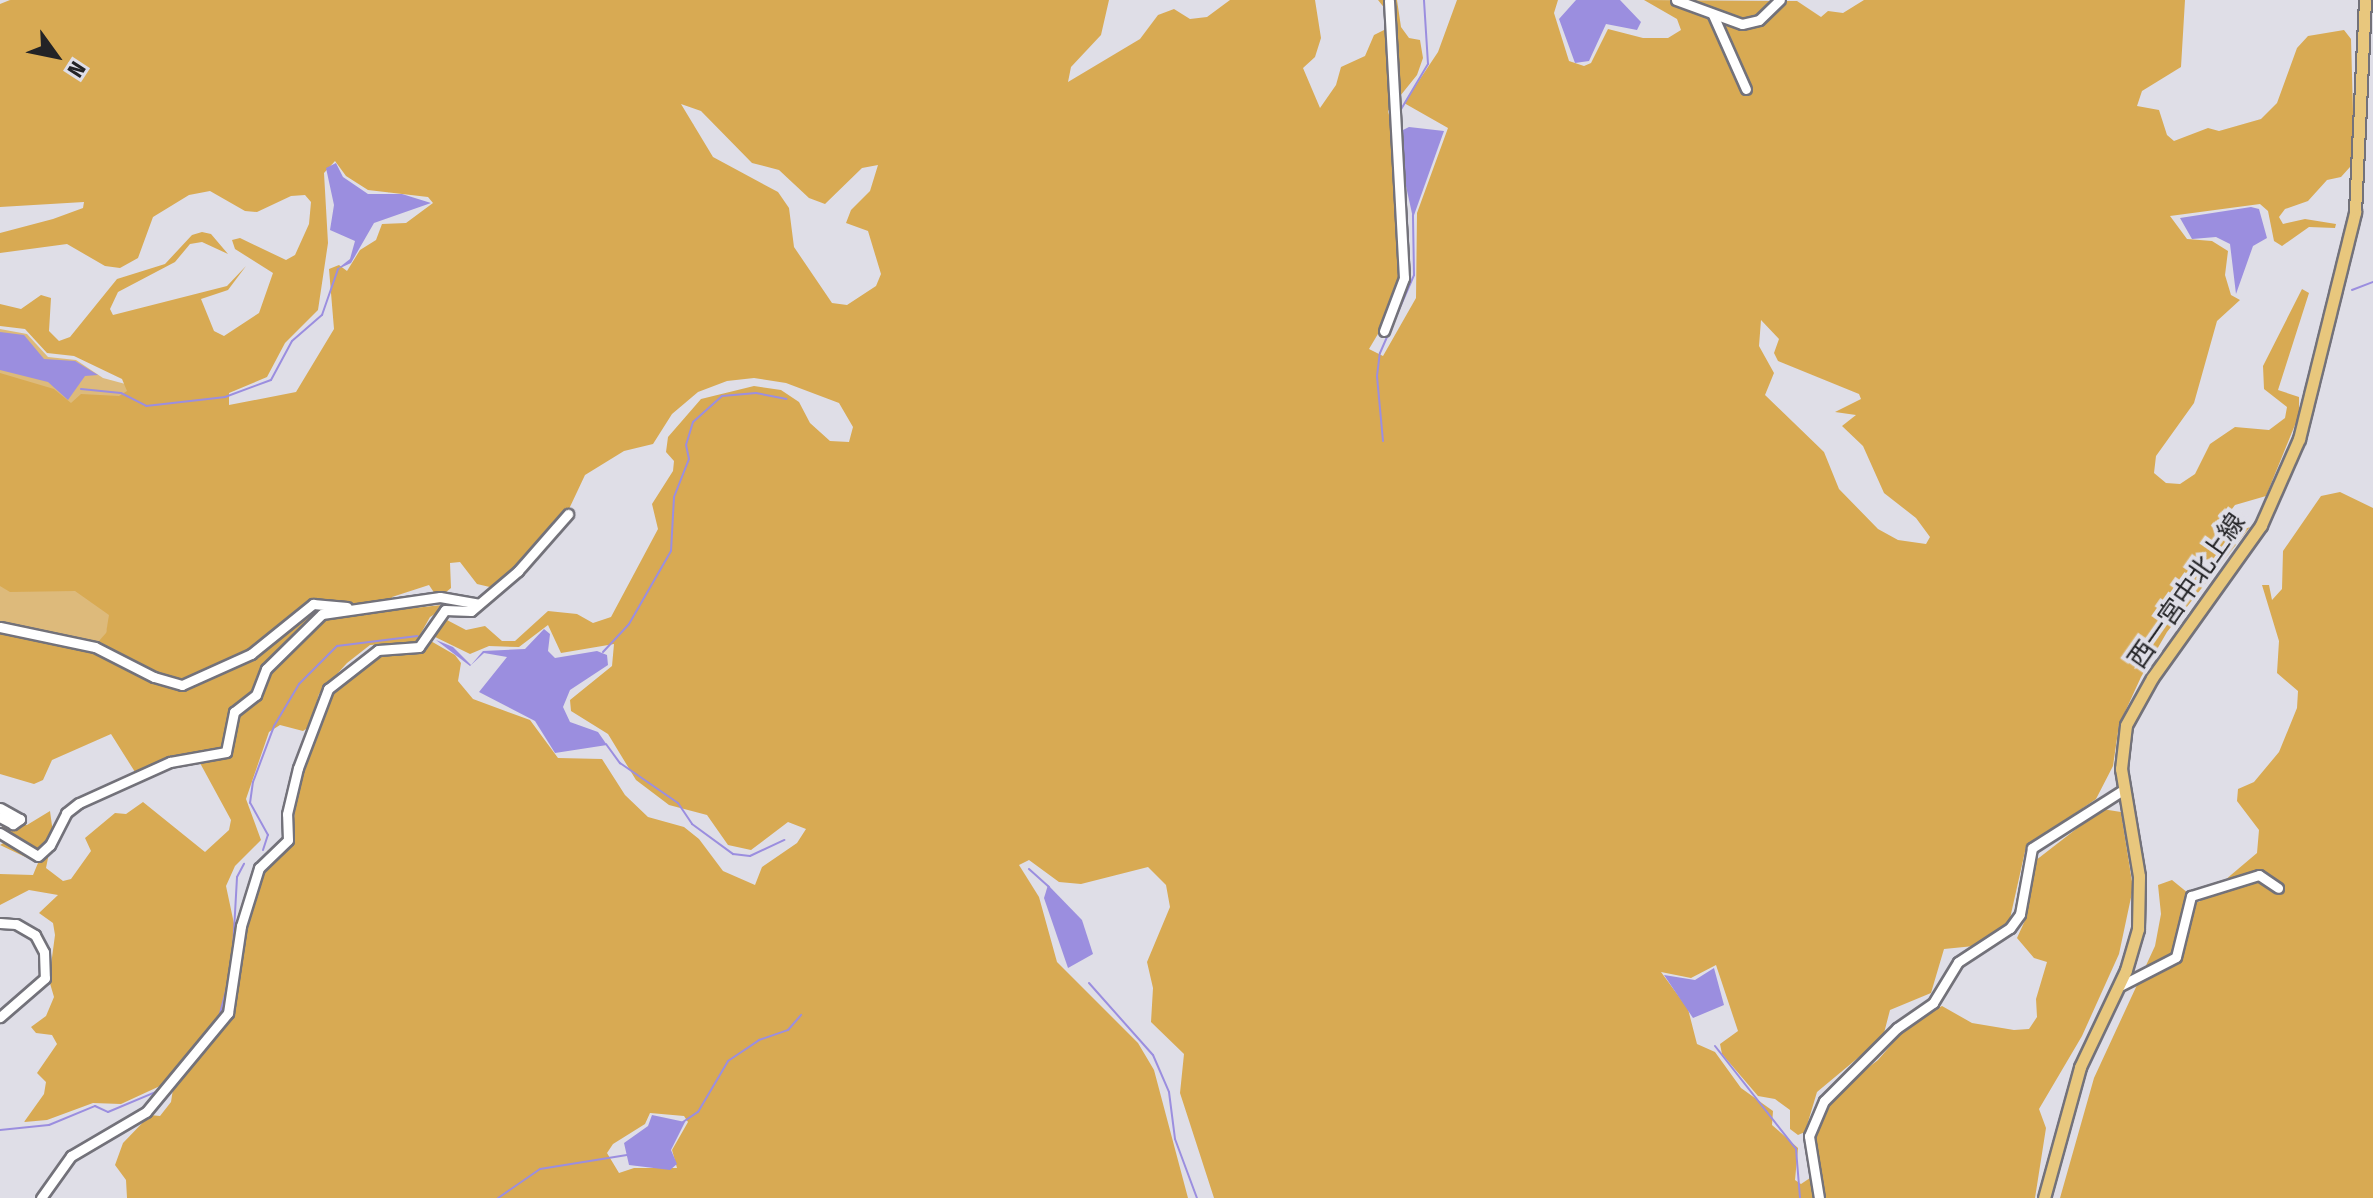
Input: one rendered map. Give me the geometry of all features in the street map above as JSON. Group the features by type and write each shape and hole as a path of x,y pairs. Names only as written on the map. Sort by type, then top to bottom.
{"main road":[{"name":"西一宮中北上線","path":"2044,1198 2080,1067 2133,951 2140,902 2123,790 2121,747 2136,704 2261,525 2292,463 2355,212 2365,0"}],"street":[{"path":"1384,331 1404,278 1389,0"},
{"path":"1676,0 1713,15 1748,24 1780,0"},
{"path":"1713,15 1746,89"},
{"path":"41,1198 63,1163 146,1112 228,1013 241,926 259,868 288,840 287,814 298,768 328,689 355,663 378,650 419,647 445,610 471,611 518,571 568,514"},
{"path":"0,833 38,856 70,807 170,762 222,755 232,741 234,712 256,695 266,669 314,620 331,612 397,606 440,597 478,604"},
{"path":"0,627 95,647 154,677 182,685 251,654 313,604 397,606"},
{"path":"1819,1198 1809,1136 1824,1101 1897,1028 1933,1003 1958,962 2010,928 2020,914 2032,848 2123,790"},
{"path":"0,808 20,819 13,824 0,817"},
{"path":"2118,987 2176,957 2191,896 2259,875 2278,888"},
{"path":"0,923 16,924 35,935 45,958 45,978 0,1017"}],"shaded area":[{"path":"10,0 1109,0 1101,35 1071,67 1068,82 1140,39 1158,15 1174,9 1190,19 1207,17 1230,0 1315,0 1321,38 1315,57 1303,68 1320,108 1336,85 1341,67 1365,56 1374,35 1386,29 1386,10 1378,0 1397,0 1401,27 1409,38 1420,40 1423,58 1417,75 1388,111 1395,138 1399,282 1388,317 1369,349 1383,356 1416,298 1417,213 1448,128 1404,103 1438,52 1457,0 1558,0 1554,13 1569,61 1584,66 1591,63 1608,29 1643,38 1668,38 1681,30 1677,19 1644,0 1797,1 1821,17 1828,11 1843,13 1864,0 2185,0 2181,67 2142,91 2137,106 2159,110 2167,135 2174,141 2208,128 2219,131 2261,119 2277,103 2297,48 2308,36 2344,30 2351,39 2354,148 2350,167 2341,177 2327,180 2308,201 2285,209 2279,217 2283,224 2305,219 2336,224 2335,228 2309,227 2282,246 2274,241 2268,211 2260,204 2170,216 2187,239 2212,241 2228,251 2225,275 2231,295 2240,300 2217,321 2194,403 2156,456 2154,473 2166,483 2180,484 2195,474 2210,444 2235,427 2269,430 2285,418 2287,407 2264,389 2263,366 2302,289 2309,293 2278,390 2299,397 2299,415 2266,496 2235,505 2222,522 2228,536 2250,527 2167,632 2141,677 2119,725 2113,766 2096,799 2026,847 2009,923 1974,946 1944,949 1931,993 1890,1010 1883,1037 1817,1092 1805,1132 1798,1135 1790,1129 1790,1110 1775,1099 1758,1096 1722,1054 1720,1044 1738,1031 1716,965 1691,978 1661,972 1688,1009 1697,1044 1715,1052 1741,1088 1773,1111 1772,1125 1798,1148 1795,1180 1801,1184 1813,1176 1817,1198 1214,1198 1180,1093 1184,1054 1151,1022 1153,988 1147,962 1170,907 1166,885 1148,867 1081,884 1059,882 1029,860 1019,865 1039,897 1057,962 1138,1043 1154,1070 1188,1198 127,1198 126,1180 115,1165 123,1143 150,1115 160,1116 171,1102 173,1089 160,1086 121,1104 93,1103 47,1120 24,1122 44,1094 46,1082 37,1073 57,1044 52,1035 36,1033 31,1027 46,1016 54,997 49,980 55,935 53,923 39,913 58,895 29,890 0,905 0,874 33,875 38,863 0,845 7,841 0,821 27,825 50,811 53,833 46,868 63,881 71,879 91,851 85,838 115,813 126,814 143,802 205,852 229,830 231,820 200,763 173,755 135,772 111,734 52,760 43,780 34,784 0,774 0,633 92,649 106,633 109,615 75,591 10,592 0,586 0,373 54,389 71,403 81,394 119,396 127,391 122,379 74,356 47,353 25,329 0,326 0,304 21,309 41,295 51,298 49,331 59,341 70,337 117,279 165,264 192,235 202,232 211,234 228,254 202,242 190,244 175,262 118,292 110,309 113,315 227,286 246,266 228,290 201,299 214,331 224,336 259,313 273,273 235,249 232,240 240,238 286,260 295,255 309,224 311,202 305,195 291,196 257,212 245,211 210,191 189,195 153,217 138,258 120,268 105,266 67,244 0,253 0,233 83,208 84,202 0,207 0,4","holes":["681,104 701,111 752,163 779,170 809,198 825,204 862,168 878,165 870,191 851,210 846,223 868,231 881,274 876,286 847,305 832,303 794,247 789,208 778,192 713,157","335,161 346,176 368,190 428,197 433,203 406,223 382,224 376,240 360,250 347,271 339,265 329,269 334,329 296,392 229,405 229,393 267,377 285,343 318,310 328,243 324,173","1761,320 1779,339 1774,353 1778,361 1859,394 1861,399 1835,412 1856,415 1842,426 1863,446 1884,493 1916,518 1930,537 1926,544 1898,540 1878,529 1839,489 1824,452 1765,395 1774,373 1759,346","754,378 786,383 839,403 853,427 849,442 830,441 810,423 799,402 781,390 754,386 701,399 668,437 666,452 674,461 673,471 652,504 658,529 611,617 593,623 577,614 548,611 515,641 502,641 485,626 466,630 447,620 439,620 429,634 470,654 489,646 519,647 548,625 561,653 614,644 612,666 570,700 571,711 608,734 636,780 669,805 707,815 728,845 751,850 788,822 806,829 797,843 762,867 755,885 723,871 699,839 684,827 648,817 625,795 602,759 558,758 530,720 473,699 458,681 461,663 455,655 429,640 387,650 329,693 301,770 291,839 267,851 255,903 242,932 236,933 226,886 235,866 261,840 246,799 269,732 280,725 303,731 309,727 319,694 347,663 370,645 416,642 430,617 451,604 396,610 390,605 392,597 429,585 435,594 445,593 451,588 450,563 460,562 477,584 494,588 569,509 585,475 624,451 653,444 672,414 698,392 727,381","650,1113 684,1116 688,1122 672,1150 677,1168 634,1168 619,1173 607,1153 613,1144 645,1124"]},
{"path":"1576,0 1620,0 1641,22 1637,30 1606,24 1589,61 1575,63 1559,19"},
{"path":"1409,127 1444,131 1413,218 1404,177 1403,130"},
{"path":"336,163 343,177 368,194 402,194 431,203 374,223 351,263 336,270 350,259 355,241 330,230 334,205 326,168"},
{"path":"2251,207 2259,209 2267,238 2253,246 2236,294 2230,244 2216,237 2192,239 2180,218"},
{"path":"0,329 27,334 48,357 76,360 103,378 129,385 128,542 103,646 0,625"},
{"path":"0,332 24,335 44,359 75,361 98,375 85,376 68,400 48,382 0,370"},
{"path":"2340,492 2373,508 2373,1198 2060,1198 2094,1078 2155,946 2161,914 2158,885 2172,880 2199,902 2257,853 2259,830 2237,801 2238,789 2254,782 2279,752 2297,708 2298,691 2277,673 2279,641 2262,585 2269,585 2272,600 2282,589 2283,551 2321,496"},
{"path":"544,629 550,634 548,651 555,658 597,651 607,655 608,665 570,690 563,707 570,722 598,732 607,745 555,753 535,721 479,692 507,657 484,653 470,666 436,640 453,647 471,665 483,651 525,649"},
{"path":"2102,809 2121,812 2133,888 2119,954 2082,1036 2039,1109 2046,1128 2035,1198 1825,1198 1813,1134 1821,1114 1835,1093 1878,1060 1910,1023 1942,1006 1972,1023 2014,1030 2029,1029 2037,1017 2036,999 2047,962 2034,958 2017,938 2027,916 2031,864"},
{"path":"1048,885 1082,920 1093,954 1068,968 1044,898"},
{"path":"1714,968 1724,1005 1693,1018 1664,975 1695,980"},
{"path":"652,1115 685,1122 671,1150 677,1164 670,1170 629,1165 624,1143 648,1126"}],"waterway":[{"path":"1400,111 1428,64 1424,0"},
{"path":"1383,441 1377,376 1380,353 1414,275 1413,215"},
{"path":"81,389 121,393 146,406 225,397 271,380 292,341 322,315 338,269"},
{"path":"2352,290 2373,282"},
{"path":"603,652 629,624 671,551 674,497 689,459 686,445 693,422 722,396 756,393 786,399"},
{"path":"263,850 268,835 250,803 253,782 274,726 299,684 337,646 417,636"},
{"path":"606,744 620,763 678,803 692,824 733,854 750,856 785,840"},
{"path":"233,949 237,877 244,864"},
{"path":"1029,869 1049,887"},
{"path":"180,1065 219,1017 229,979"},
{"path":"1089,983 1153,1055 1169,1092 1175,1139 1197,1198"},
{"path":"683,1122 698,1112 728,1061 759,1040 788,1030 801,1015"},
{"path":"1715,1046 1796,1149 1800,1198"},
{"path":"0,1130 49,1125 95,1106 108,1112 158,1091"},
{"path":"498,1198 540,1169 627,1155"}]}
